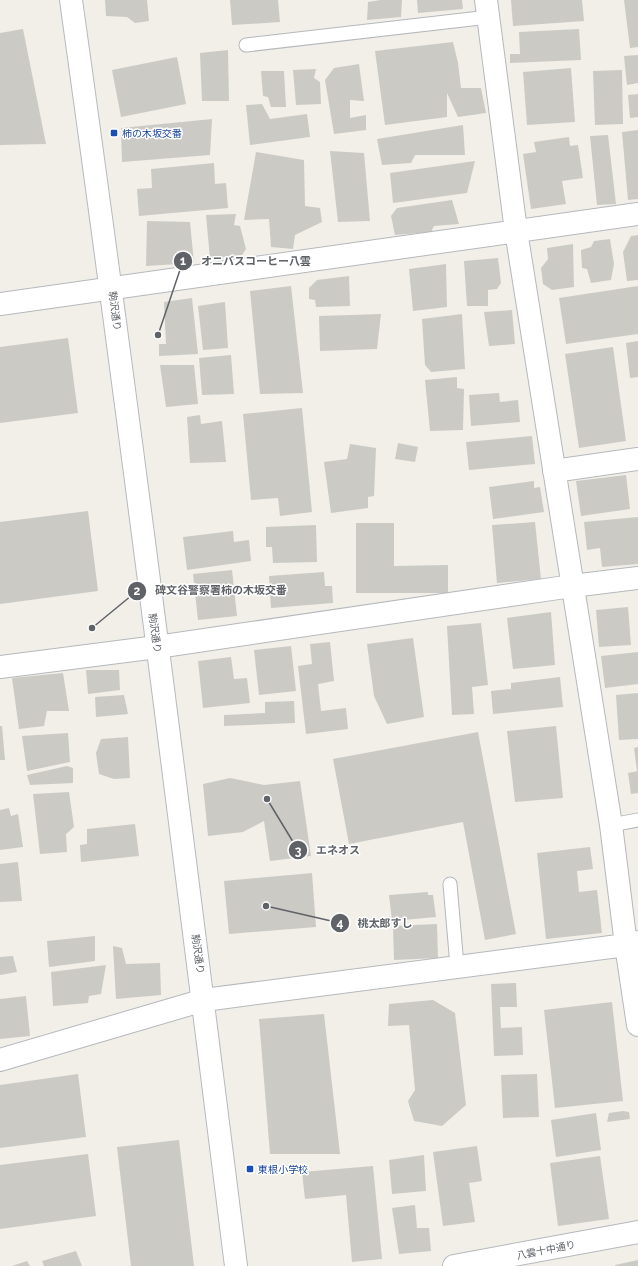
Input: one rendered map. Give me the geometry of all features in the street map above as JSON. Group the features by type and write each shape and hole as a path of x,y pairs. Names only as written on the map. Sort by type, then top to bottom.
{"street":[{"name":"駒沢通り","path":"72,0 112,289 157,647 204,1000 236,1266"},
{"path":"487,9 516,231 572,586 632,943 638,1025"},
{"path":"0,304 638,214"},
{"path":"554,471 638,459"},
{"path":"0,667 157,647 572,586 638,578"},
{"path":"0,1060 204,1000 632,943"},
{"name":"八雲十中通り","path":"454,1266 638,1232"}],"lane":[{"path":"246,45 487,9"},
{"path":"611,825 638,820"},
{"path":"450,884 457,966"}],"building":[{"path":"105,0 147,0 149,21 135,23 127,17 106,16"},
{"path":"230,0 278,0 280,22 232,25"},
{"path":"381,0 402,0 401,17 367,20 368,2"},
{"path":"417,0 462,0 463,9 418,13"},
{"path":"511,0 582,0 584,21 513,26"},
{"path":"624,0 638,0 638,47 630,48"},
{"path":"23,29 46,144 0,145 0,33"},
{"path":"579,29 581,60 510,63 510,54 520,54 519,32"},
{"path":"453,42 458,63 461,88 481,88 486,113 458,117 447,93 447,117 385,125 375,51"},
{"path":"228,50 229,101 202,101 200,53"},
{"path":"638,55 638,83 627,85 624,56"},
{"path":"177,57 186,104 121,117 112,70"},
{"path":"359,64 364,101 350,100 350,118 366,115 366,130 334,134 325,80 334,68"},
{"path":"571,68 575,122 527,125 523,72"},
{"path":"316,69 314,78 320,82 321,104 296,105 293,70"},
{"path":"622,70 623,124 595,125 593,71"},
{"path":"261,71 284,71 286,107 271,107 268,97 263,96"},
{"path":"638,94 638,117 630,118 628,95"},
{"path":"262,104 270,119 307,114 310,137 250,145 246,105"},
{"path":"212,119 210,155 122,162 121,128"},
{"path":"463,125 465,155 415,155 411,163 382,165 377,139"},
{"path":"638,130 638,199 628,200 622,132"},
{"path":"608,135 616,204 597,205 590,136"},
{"path":"569,137 570,146 578,145 583,178 562,181 566,204 531,209 523,154 536,152 534,142"},
{"path":"330,151 364,153 370,221 338,222"},
{"path":"256,152 304,160 305,206 320,208 322,222 295,235 293,249 271,247 269,219 244,220"},
{"path":"475,161 467,193 393,203 390,173"},
{"path":"214,163 215,184 226,183 228,208 139,216 137,189 152,188 151,169"},
{"path":"452,200 459,224 434,226 431,232 395,235 391,216 397,208"},
{"path":"236,214 234,225 240,226 246,249 242,255 210,259 206,215"},
{"path":"147,221 190,222 194,263 146,266"},
{"path":"638,235 638,280 627,281 623,252 631,236"},
{"path":"610,239 614,264 611,280 591,283 587,269 582,268 581,250 591,247 594,241"},
{"path":"573,244 574,287 552,290 543,284 541,268 548,259 547,248"},
{"path":"498,258 501,283 497,289 488,290 488,306 467,306 464,261"},
{"path":"446,264 447,307 413,311 409,269"},
{"path":"349,276 350,306 316,307 315,300 309,299 309,288 317,280"},
{"path":"291,286 303,393 260,394 250,291"},
{"path":"638,286 638,334 566,344 559,298"},
{"path":"192,298 198,354 159,356 159,344 166,344 164,302"},
{"path":"225,302 228,348 203,350 198,306"},
{"path":"512,310 515,344 489,346 484,312"},
{"path":"381,314 377,349 320,351 319,316"},
{"path":"462,314 465,369 431,372 425,365 422,319"},
{"path":"68,338 78,413 0,423 0,347"},
{"path":"638,341 638,377 630,378 626,343"},
{"path":"613,347 626,441 579,448 565,354"},
{"path":"231,355 234,394 202,395 199,358"},
{"path":"160,365 194,365 198,404 166,407"},
{"path":"457,377 457,388 464,389 463,430 430,431 425,380"},
{"path":"499,393 500,402 518,400 520,422 471,426 469,395"},
{"path":"302,408 312,512 280,516 278,498 251,500 243,414"},
{"path":"200,415 201,424 222,421 226,462 190,463 187,417"},
{"path":"532,436 535,464 469,470 466,442"},
{"path":"398,443 418,447 415,462 395,459"},
{"path":"350,444 376,448 374,496 368,497 368,508 331,513 324,462 347,459"},
{"path":"626,475 630,509 581,516 576,481"},
{"path":"534,481 534,488 540,487 544,512 493,519 489,487"},
{"path":"88,511 98,591 0,604 0,522"},
{"path":"638,517 638,564 602,567 600,548 587,550 584,522"},
{"path":"535,522 541,579 497,583 492,525"},
{"path":"356,523 394,523 394,566 448,565 448,593 356,593"},
{"path":"316,525 317,562 273,563 272,547 266,547 266,527"},
{"path":"233,531 234,542 249,540 251,561 187,570 183,537"},
{"path":"232,570 237,616 198,620 193,574"},
{"path":"324,572 325,586 332,586 333,603 271,608 269,576"},
{"path":"628,607 631,645 599,647 596,610"},
{"path":"551,612 555,665 513,669 507,618"},
{"path":"481,623 488,685 472,687 474,714 452,715 447,626"},
{"path":"413,638 424,717 387,724 374,696 367,644"},
{"path":"330,642 334,681 318,684 321,711 346,708 348,729 306,734 298,666 312,664 310,644"},
{"path":"291,646 296,691 259,695 254,650"},
{"path":"638,652 638,684 605,688 601,656"},
{"path":"231,657 234,679 247,678 250,703 203,708 198,661"},
{"path":"86,670 119,670 120,690 88,694"},
{"path":"63,673 69,711 47,711 44,726 19,729 12,678"},
{"path":"560,677 563,707 493,714 491,691 511,689 511,683"},
{"path":"638,693 638,739 619,740 616,695"},
{"path":"124,695 128,714 96,717 95,697"},
{"path":"294,701 295,723 224,726 224,715 265,713 265,702"},
{"path":"0,726 2,726 5,760 0,760"},
{"path":"556,726 563,798 515,802 507,731"},
{"path":"478,732 516,934 485,940 463,822 349,844 333,759"},
{"path":"68,733 70,762 27,771 22,736"},
{"path":"128,737 130,778 114,779 99,774 96,753 101,739"},
{"path":"638,747 638,771 637,771 634,748"},
{"path":"67,766 73,768 73,783 30,785 27,775"},
{"path":"638,771 638,793 631,794 628,773"},
{"path":"230,778 264,785 300,781 311,856 270,861 264,821 243,832 208,836 203,784"},
{"path":"69,792 74,827 66,834 67,852 40,854 33,794"},
{"path":"9,808 11,816 18,814 23,847 0,850 0,810"},
{"path":"135,824 139,856 81,862 80,845 87,844 87,829"},
{"path":"590,847 593,869 577,871 579,892 597,890 602,933 546,939 537,853"},
{"path":"18,862 22,901 0,902 0,864"},
{"path":"312,873 316,927 229,934 224,881"},
{"path":"428,892 428,895 433,895 436,917 392,921 389,895"},
{"path":"437,924 438,958 394,960 393,926"},
{"path":"95,936 95,961 49,967 47,941"},
{"path":"113,946 122,948 126,964 160,963 161,995 116,999"},
{"path":"13,956 17,972 0,975 0,957"},
{"path":"106,965 101,994 89,996 88,1003 53,1006 51,972"},
{"path":"516,983 517,1007 500,1007 501,1028 522,1027 523,1055 494,1056 491,984"},
{"path":"26,996 30,1036 0,1039 0,999"},
{"path":"433,1000 455,1013 466,1105 442,1126 414,1121 408,1101 415,1090 409,1025 388,1026 389,1004"},
{"path":"612,1002 623,1101 555,1108 544,1010"},
{"path":"324,1014 340,1154 270,1154 259,1019"},
{"path":"78,1074 86,1137 0,1148 0,1085"},
{"path":"537,1074 539,1117 503,1118 501,1075"},
{"path":"623,1111 629,1112 630,1119 607,1122 609,1113"},
{"path":"596,1113 601,1150 556,1157 551,1120"},
{"path":"179,1140 194,1266 131,1266 117,1147"},
{"path":"477,1146 482,1181 469,1183 475,1222 443,1226 433,1152"},
{"path":"88,1154 96,1216 0,1229 0,1165"},
{"path":"424,1155 426,1191 392,1194 389,1160"},
{"path":"600,1156 609,1219 558,1226 550,1163"},
{"path":"373,1166 382,1259 352,1262 346,1195 305,1199 302,1172"},
{"path":"415,1205 417,1228 429,1228 431,1251 399,1254 392,1208"},
{"path":"76,1251 82,1266 44,1266 42,1261"},
{"path":"638,1260 638,1266 615,1266 615,1265"},
{"path":"27,1261 30,1266 12,1266"}],"place":[{"name":"柿の木坂交番","path":"114,133"},
{"name":"オニバスコーヒー八雲","path":"158,335"},
{"name":"碑文谷警察署柿の木坂交番","path":"92,628"},
{"name":"エネオス","path":"267,799"},
{"name":"桃太郎すし","path":"266,906"},
{"name":"東根小学校","path":"250,1169"}]}
